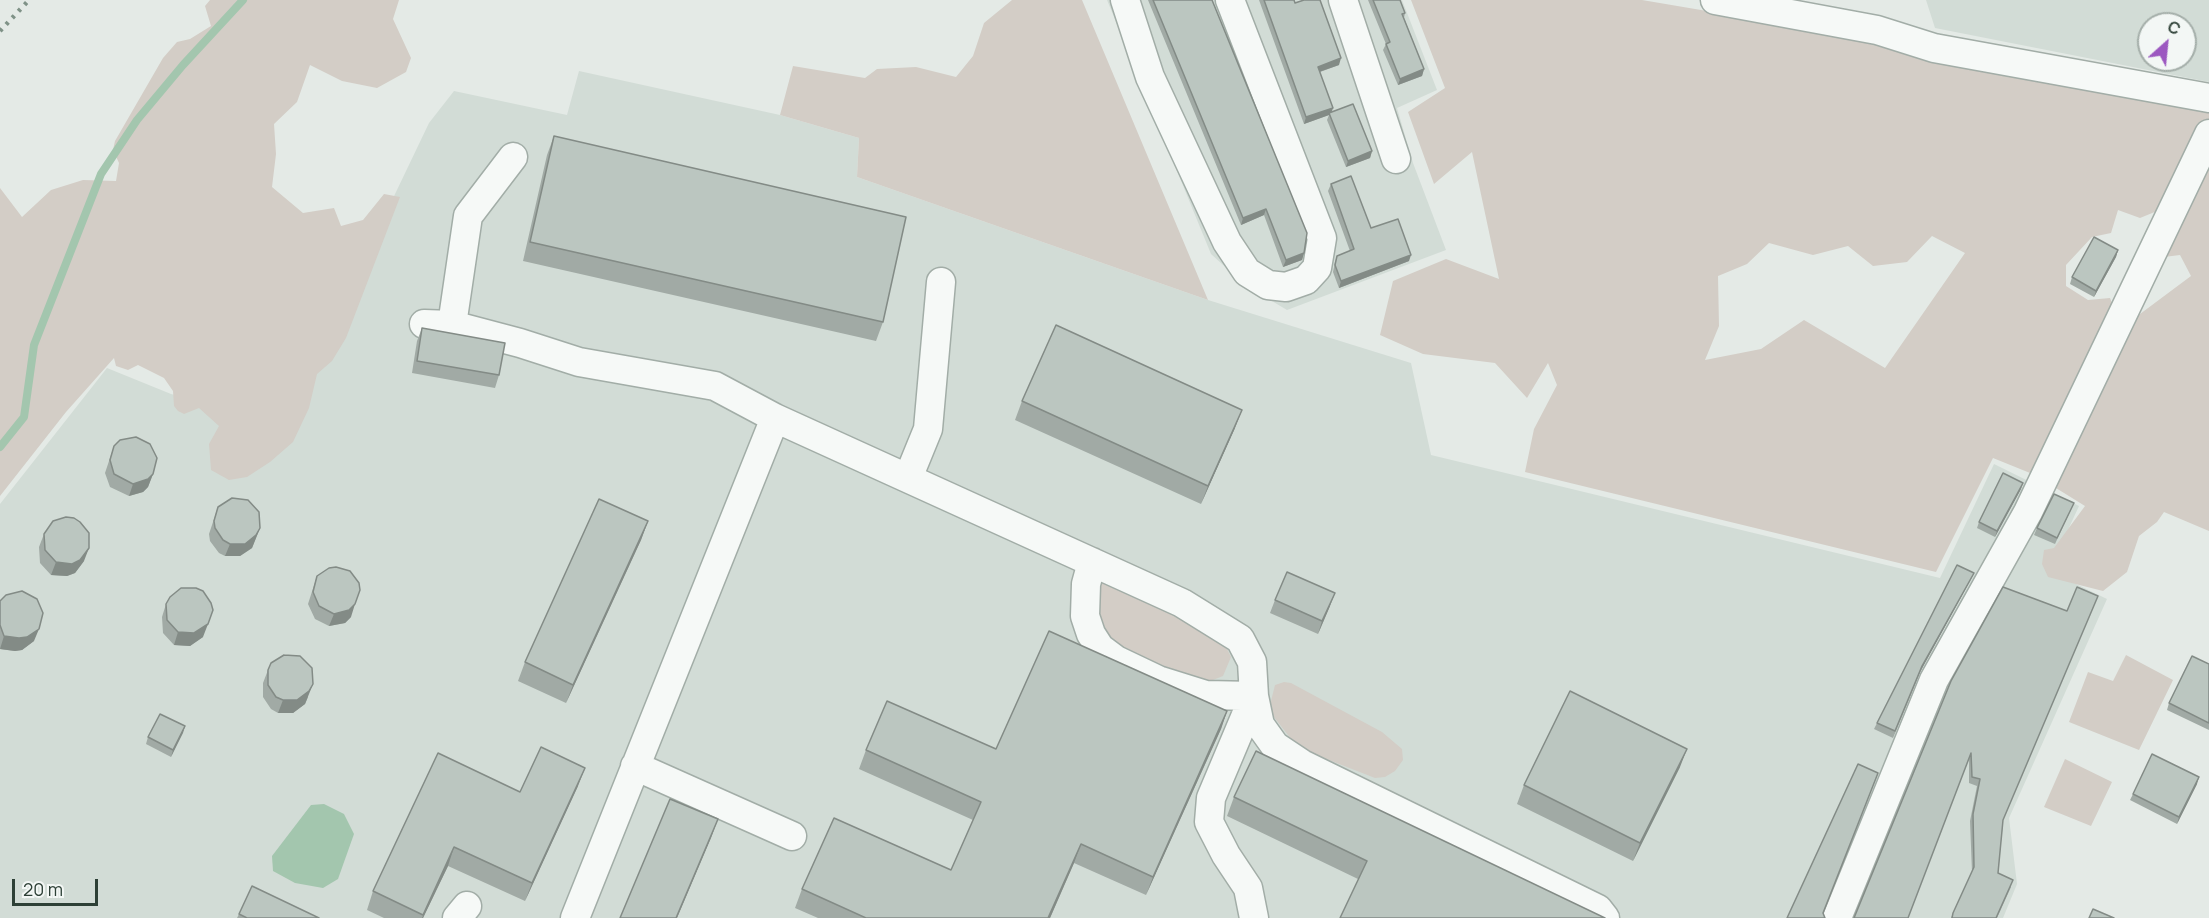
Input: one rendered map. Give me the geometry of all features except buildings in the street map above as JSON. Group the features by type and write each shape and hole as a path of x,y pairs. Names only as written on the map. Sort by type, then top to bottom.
{"lane":[{"path":"1125,0 1150,77 1227,242 1247,272 1268,285 1286,287 1306,280 1317,268 1322,238 1230,0"},
{"path":"1342,0 1396,159"},
{"path":"1716,0 1877,30 1934,48 2209,98"},
{"path":"1837,918 1934,680 2028,512 2209,134"},
{"path":"452,325 468,216 513,157"},
{"path":"908,478 928,429 941,282"},
{"path":"424,324 452,325 579,362 715,387 775,418 1182,603 1240,639 1252,662 1254,696 1260,725 1275,746 1302,764 1598,909 1605,918"},
{"path":"575,918 775,418"},
{"path":"1092,562 1086,584 1086,616 1091,634 1100,648 1116,660 1168,683 1206,695 1254,696"},
{"path":"1254,696 1211,798 1209,822 1226,855 1248,888 1254,918"},
{"path":"635,766 792,836"}],"shaded area":[{"path":"210,0 399,0 393,19 411,58 406,72 377,88 342,81 310,65 297,102 274,124 276,154 272,187 303,213 334,208 341,226 363,220 384,194 400,197 346,338 332,361 317,374 309,408 293,442 270,462 247,477 229,480 211,470 209,444 219,426 199,408 184,414 178,411 174,406 173,391 164,378 138,365 128,370 116,366 114,358 66,412 0,496 0,188 22,217 51,190 83,180 116,181 119,163 113,150 115,141 163,58 177,42 190,39 211,26 205,6"},
{"path":"1012,0 1082,0 1208,300 857,177 859,138 780,115 793,66 865,78 877,69 916,67 956,77 973,56 984,23"},
{"path":"1107,0 1402,0 1437,90 1397,108 1413,163 1446,250 1287,310 1245,285 1211,254"},
{"path":"1411,0 1642,0 1866,38 2209,109 2209,531 2164,512 2157,522 2139,536 2127,572 2103,591 2048,577 2042,564 2044,550 2054,548 2085,506 2035,475 1993,458 1936,572 1525,472 1534,429 1557,385 1548,363 1527,398 1495,363 1423,354 1380,335 1393,281 1446,259 1499,279 1472,152 1434,184 1408,112 1445,88","holes":["2162,209 2164,257 2180,255 2191,276 2136,317 2114,308 2110,298 2088,300 2066,286 2066,265 2092,237 2111,233 2118,210 2140,218","1932,236 1965,253 1885,368 1804,320 1761,349 1705,360 1719,326 1718,276 1747,264 1769,243 1813,255 1848,246 1873,266 1907,262"]},
{"path":"1926,0 2209,0 2209,82 2158,72 2197,72 2197,12 2137,12 2137,68 1935,28"},
{"path":"579,71 780,115 859,138 857,177 1208,300 1411,363 1431,455 1940,578 1994,464 2079,506 2049,571 2107,599 2009,818 2017,884 2003,918 0,918 0,504 107,368 171,394 285,424 429,123 454,91 567,115"},
{"path":"1100,580 1140,592 1222,639 1231,657 1223,676 1213,680 1194,680 1157,669 1109,641 1095,611"},
{"path":"2126,655 2173,680 2139,750 2069,722 2088,672 2113,681"},
{"path":"1284,682 1291,683 1382,732 1402,749 1403,760 1395,771 1385,777 1375,778 1311,753 1295,744 1274,717 1270,705 1275,685"},
{"path":"2065,759 2112,782 2091,826 2044,807"},
{"path":"324,804 344,814 354,834 338,879 323,888 295,883 273,871 272,856 311,805"}],"waterway":[{"path":"0,447 24,417 34,345 101,174 137,120 183,65 243,0"}],"railway":[{"path":"0,31 29,0"}]}
